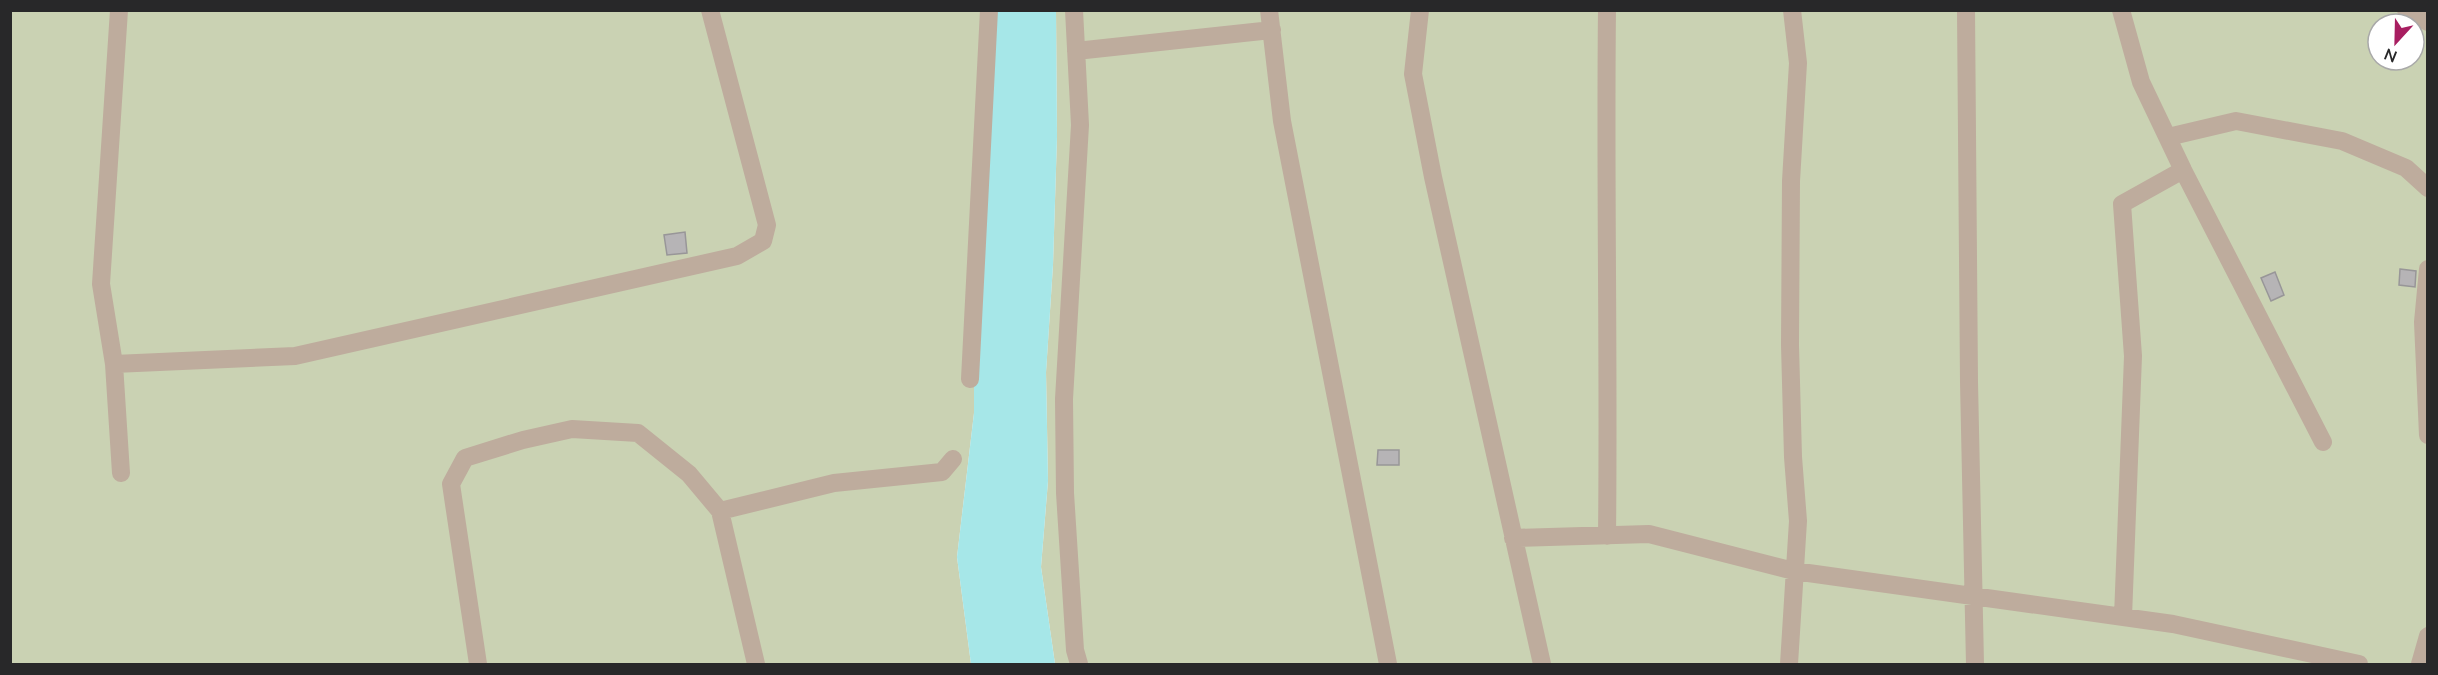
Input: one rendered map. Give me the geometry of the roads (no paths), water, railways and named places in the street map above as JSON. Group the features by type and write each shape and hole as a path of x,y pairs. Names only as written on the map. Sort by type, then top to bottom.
{"lane":[{"path":"120,10 101,284 114,364 120,473"},
{"path":"114,364 295,356 736,256 762,241 767,225 710,10"},
{"path":"969,379 989,10"},
{"path":"1074,10 1080,125 1064,399 1065,493 1075,651 1079,664"},
{"path":"1269,10 1282,121 1388,664"},
{"path":"1419,10 1413,74 1433,177 1542,664"},
{"path":"1606,10 1605,191 1609,302 1607,536"},
{"path":"1789,664 1798,521 1793,457 1790,345 1791,204 1798,63 1792,10"},
{"path":"1966,10 1972,595 1975,664"},
{"path":"2121,10 2141,82 2183,170 2323,442"},
{"path":"2406,10 2427,22"},
{"path":"1076,51 1272,30"},
{"path":"2168,137 2236,121 2342,141 2406,168 2427,188"},
{"path":"2123,617 2133,356 2122,204 2183,170"},
{"path":"2427,269 2425,322 2427,435"},
{"path":"478,664 451,484 465,458 523,440 572,429 638,433 689,474 720,511 756,664"},
{"path":"720,511 834,483 942,472 953,459"},
{"path":"1513,538 1649,534 1794,571 2173,624 2359,664"},
{"path":"2420,664 2427,636"}],"water":[{"path":"989,11 1056,11 1057,137 1053,265 1046,373 1048,481 1041,567 1055,664 971,664 957,557 974,413 974,324"}]}
